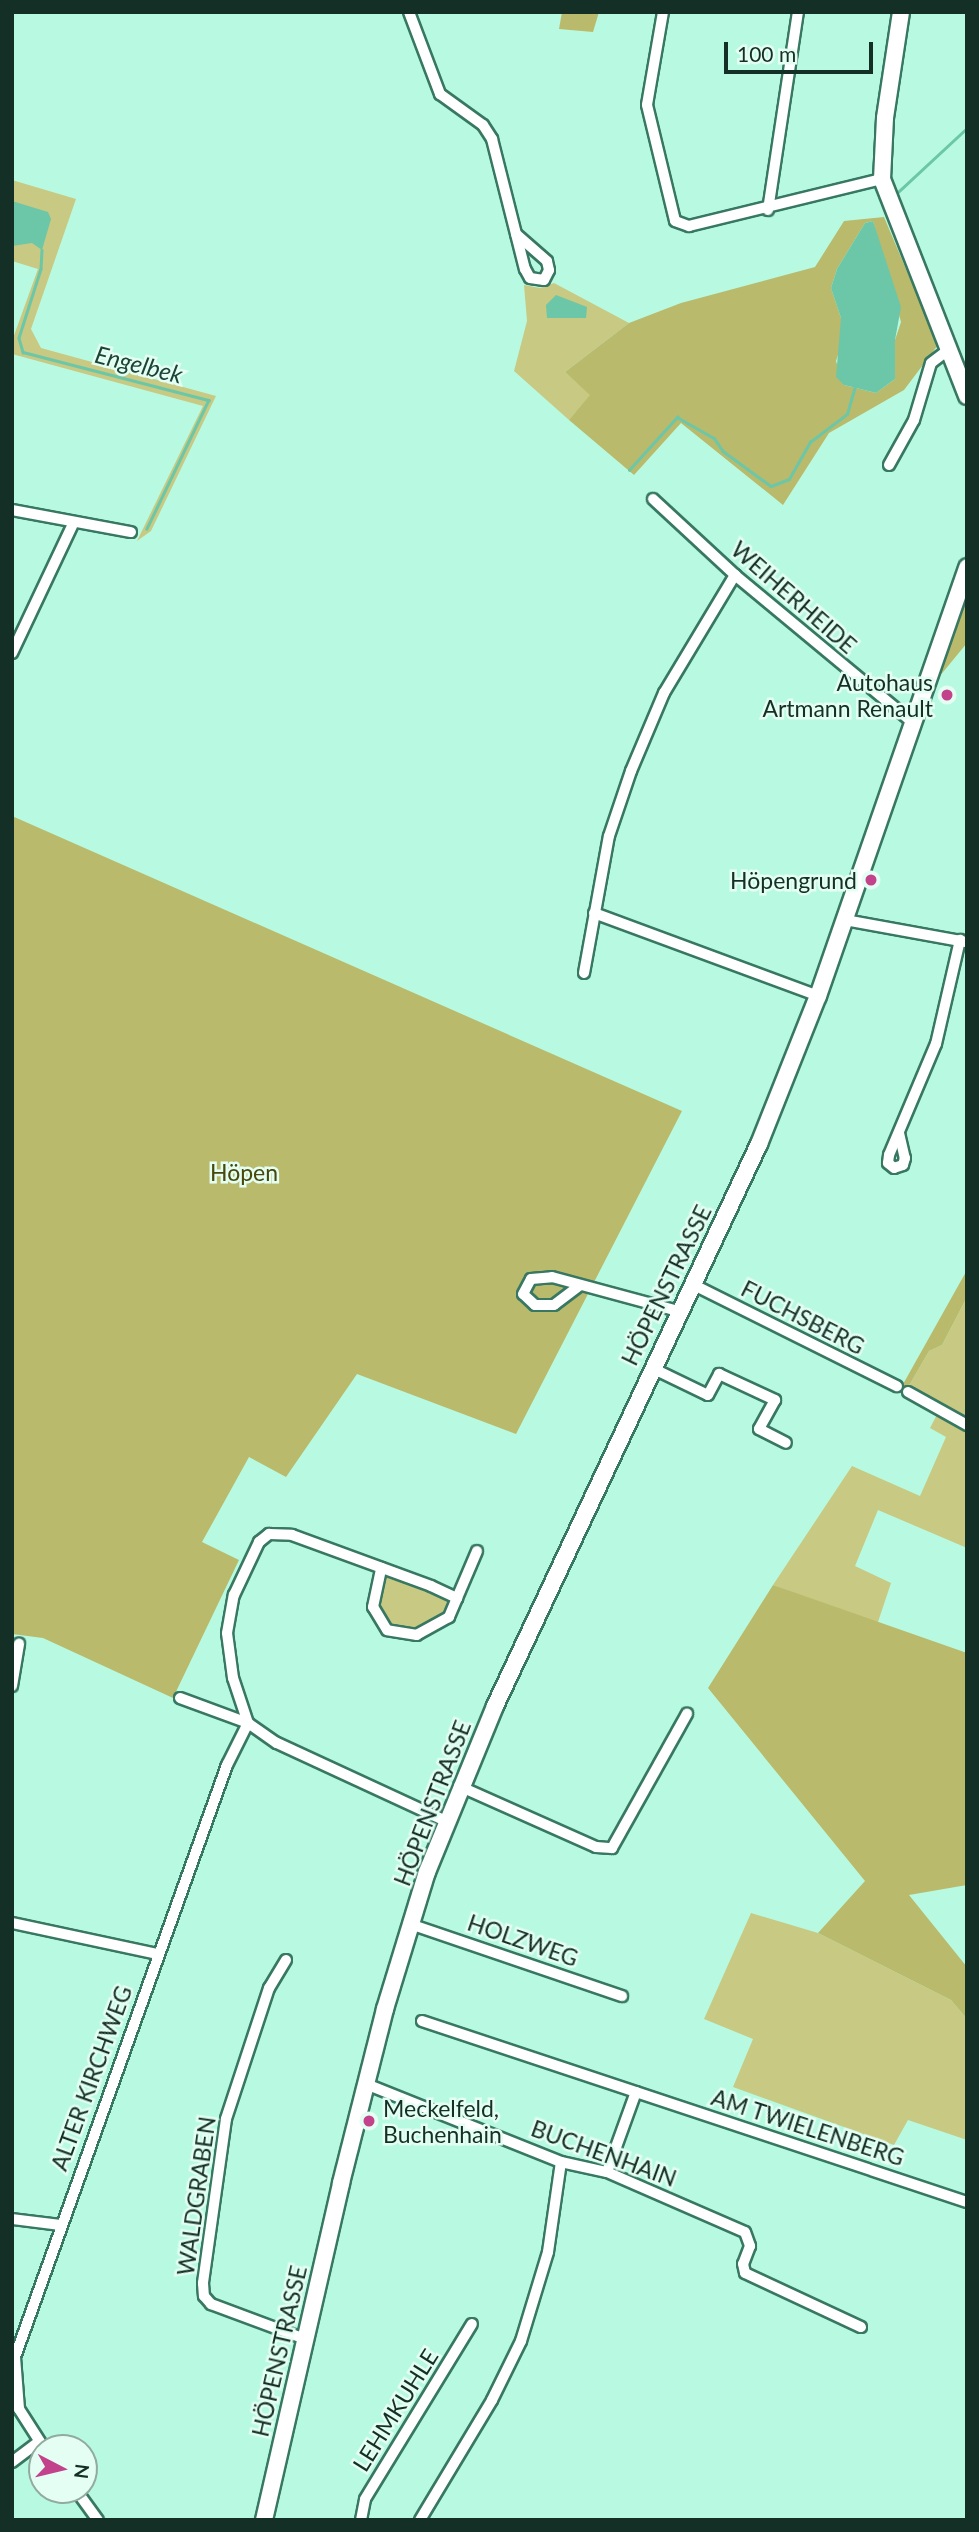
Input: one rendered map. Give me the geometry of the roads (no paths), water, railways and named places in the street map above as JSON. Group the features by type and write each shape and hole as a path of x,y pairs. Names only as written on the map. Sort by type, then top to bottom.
{"main road":[{"path":"901,12 884,118 883,179 967,396"},
{"name":"HÖPENSTRASSE","path":"264,2520 366,2084 410,1924 446,1821 459,1786 678,1311 759,1144 818,996 911,721 967,567"}],"street":[{"path":"409,12 440,94 483,125 492,139 516,234"},
{"path":"663,12 647,105 675,221 689,226 768,210 883,179"},
{"path":"768,210 798,12"},
{"path":"889,465 914,420 931,363 948,350"},
{"name":"WEIHERHEIDE","path":"653,499 735,575 911,721"},
{"path":"12,510 131,532"},
{"path":"12,653 74,522"},
{"path":"584,973 609,836 631,771 664,693 735,575"},
{"path":"594,913 818,996"},
{"path":"845,920 963,941 943,1020 899,1133"},
{"path":"579,1286 555,1305 535,1304 523,1294 524,1286 539,1277 579,1286 678,1311"},
{"name":"FUCHSBERG","path":"692,1284 897,1386"},
{"path":"652,1368 708,1395 719,1374 775,1400 759,1429 786,1443"},
{"path":"908,1392 967,1425"},
{"path":"248,1723 233,1678 227,1633 234,1595 259,1542 269,1534 292,1535 457,1598"},
{"path":"381,1568 373,1607 387,1630 406,1637 435,1628 449,1617 477,1550"},
{"path":"12,1686 19,1644"},
{"path":"180,1698 232,1721 248,1723 277,1743 446,1821"},
{"path":"459,1786 596,1847 612,1848 687,1714"},
{"name":"ALTER KIRCHWEG","path":"35,2434 19,2409 13,2375 60,2225 227,1765 248,1723"},
{"path":"12,1923 158,1954"},
{"name":"HOLZWEG","path":"410,1924 622,1996"},
{"name":"WALDGRABEN","path":"285,1960 270,1988 226,2119 203,2283 204,2296 211,2304 305,2339"},
{"name":"AM TWIELENBERG","path":"422,2021 967,2202"},
{"name":"BUCHENHAIN","path":"366,2084 561,2162 607,2172 745,2232 750,2246 743,2264 745,2273 861,2327"},
{"path":"607,2172 636,2092"},
{"path":"420,2520 492,2400 521,2341 548,2252 561,2162"},
{"path":"12,2219 60,2225"},
{"name":"LEHMKUHLE","path":"361,2520 365,2499 472,2324"},
{"path":"12,2462 28,2453"},
{"path":"86,2504 98,2520"}],"waterway":[{"path":"897,193 967,128"},
{"name":"Engelbek","path":"42,250 41,269 19,338 23,352 209,400 147,529"},
{"path":"629,470 677,417 714,438 723,451 771,486 789,479 810,442 847,414 855,386"}],"place":[{"name":"Autohaus Artmann Renault","path":"947,695"},
{"name":"Höpengrund","path":"871,880"},
{"name":"Meckelfeld, Buchenhain","path":"369,2121"}],"park label":[{"name":"Höpen","path":"244,1172"}]}
